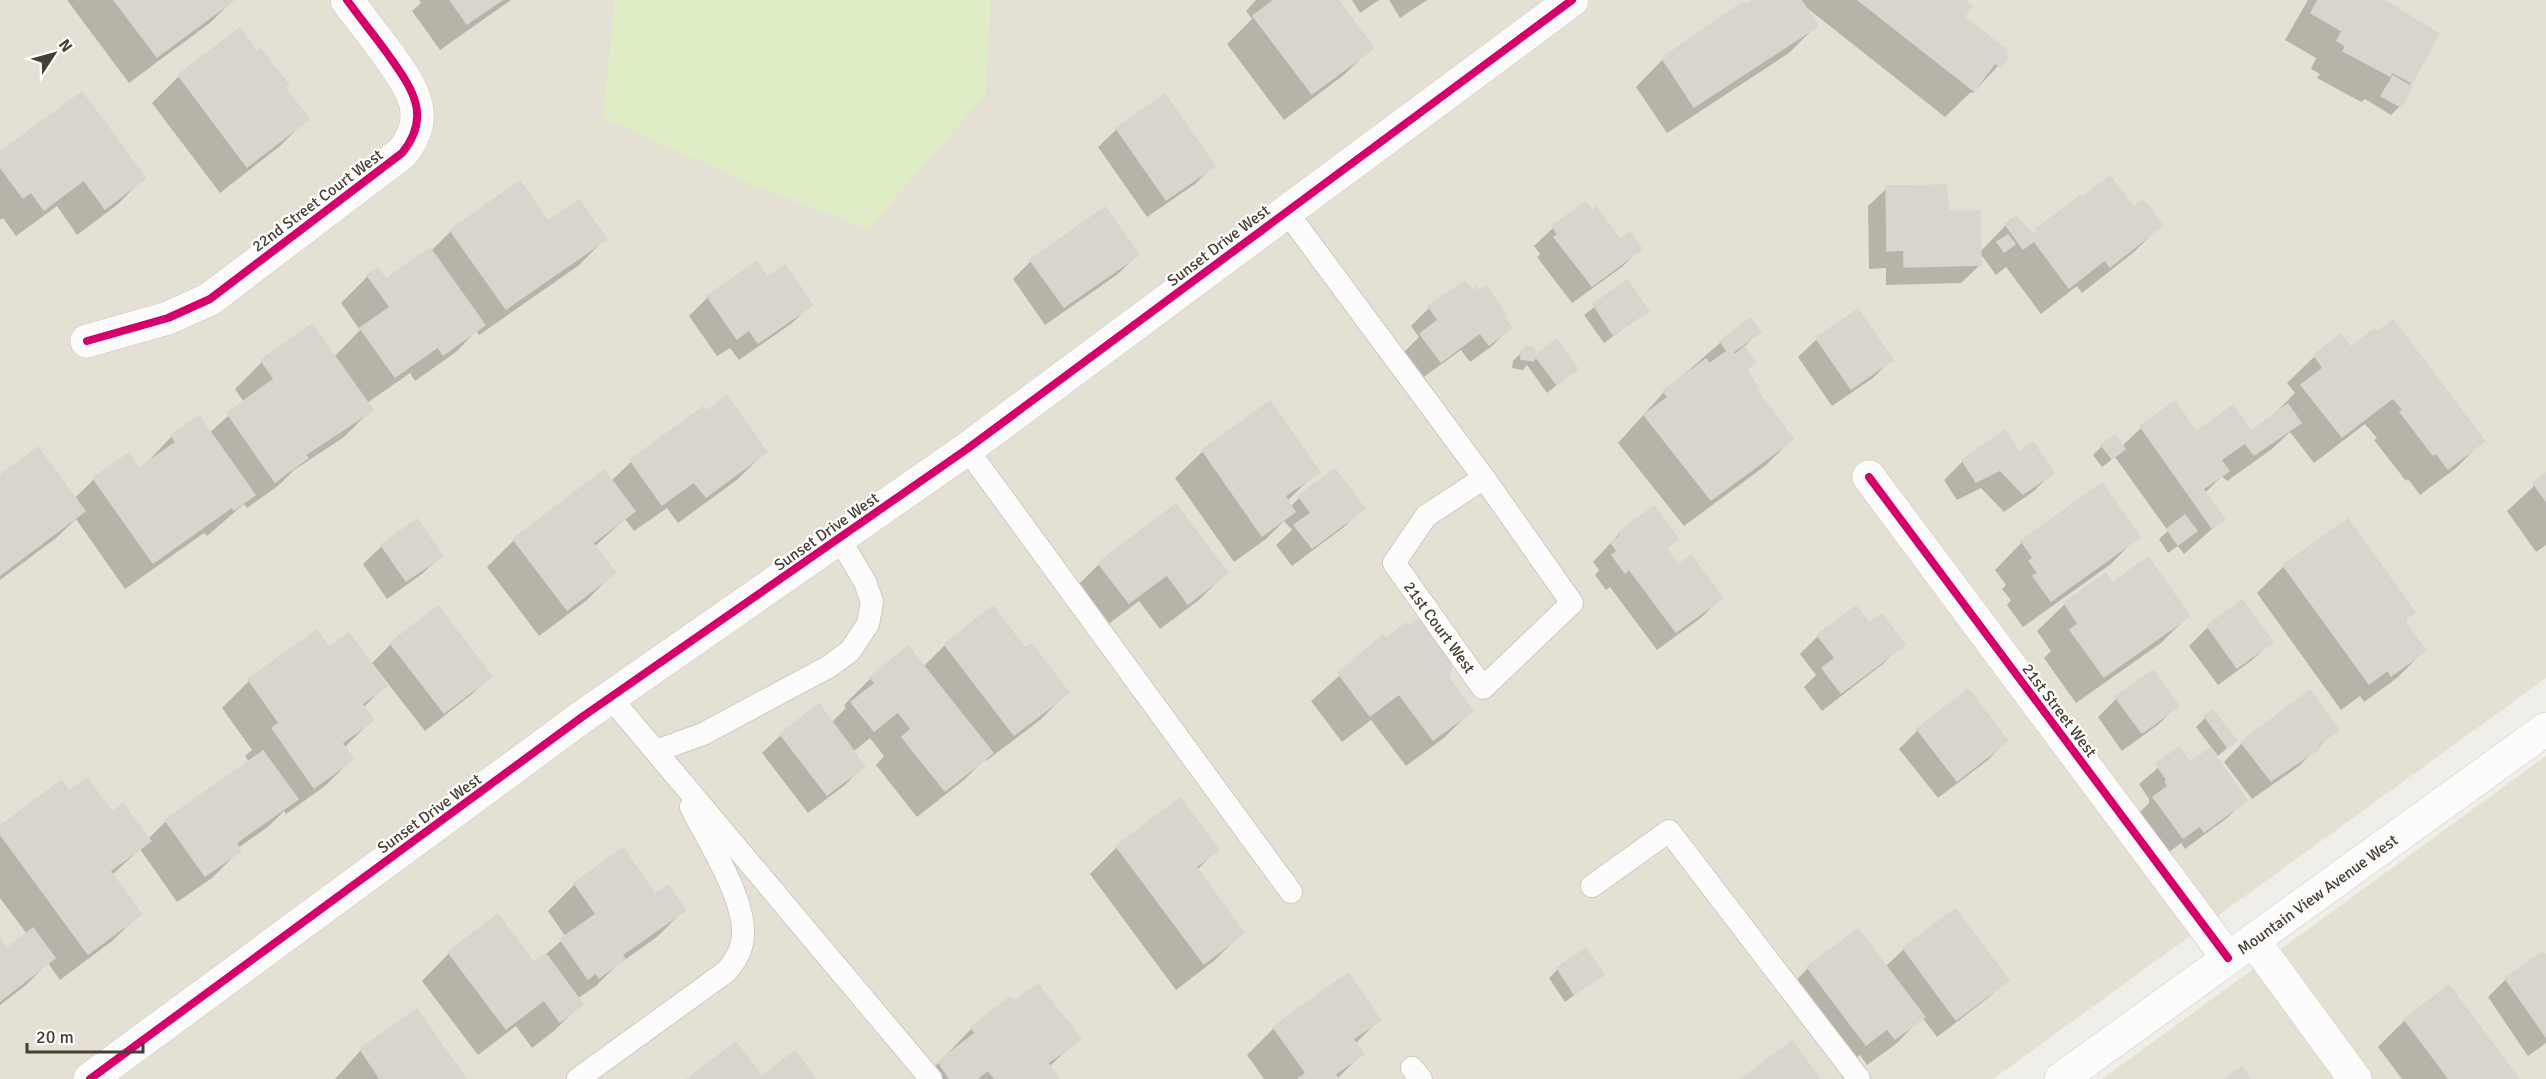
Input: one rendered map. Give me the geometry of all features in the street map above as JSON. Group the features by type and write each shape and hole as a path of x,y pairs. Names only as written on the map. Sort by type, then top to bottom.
{"street":[{"name":"22nd Street Court West","path":"87,341 168,318 210,299 402,153 412,140 417,122 412,88 347,0"},
{"name":"Sunset Drive West","path":"90,1079 610,697 967,449 1572,0"},
{"name":"21st Street West","path":"1869,477 2241,949 2355,1079"},
{"name":"Mountain View Avenue West","path":"2061,1079 2546,729"}],"lane":[{"name":"21st Court West","path":"1286,211 1484,478 1572,603 1483,688 1394,562 1426,516 1484,478"},
{"path":"967,449 1291,892"},
{"path":"656,750 703,734 828,667 855,645 868,624 872,602 866,582 839,538"},
{"path":"610,697 931,1079"},
{"path":"578,1079 727,971 737,958 743,942 743,926 732,886 670,768"},
{"path":"1592,886 1669,831 1859,1079"}],"shaded area":[{"path":"0,0 2546,0 2546,678 1993,1079 0,1079"},
{"path":"2546,756 2546,1079 2102,1079"}],"green space":[{"path":"615,0 991,0 985,95 868,229 760,188 603,118"}],"building":[{"path":"114,0 234,0 157,57"},
{"path":"450,0 502,0 467,24"},
{"path":"1274,0 1338,0 1374,48 1312,94 1253,16"},
{"path":"1753,0 1801,0 1818,26 1694,107 1662,58 1743,2 1746,5"},
{"path":"1858,0 1964,0 1972,6 1964,17 2007,50 2005,53 2009,56 2001,67 1995,63 1974,91"},
{"path":"2318,0 2384,0 2439,34 2412,83 2392,72 2390,76 2343,51 2346,46 2337,41 2342,31 2311,13"},
{"path":"240,28 257,52 261,49 289,85 285,88 309,119 247,167 178,75"},
{"path":"2393,76 2412,87 2401,107 2381,96"},
{"path":"82,92 146,178 105,209 84,180 44,210 31,192 23,198 0,167 0,152"},
{"path":"1165,94 1215,166 1166,200 1116,128"},
{"path":"2110,176 2134,207 2143,200 2163,225 2110,267 2105,260 2069,288 2034,241 2023,249 2005,224 2016,216 2033,234 2038,231 2036,229 2081,195 2083,197"},
{"path":"520,181 548,221 579,200 607,239 506,309 450,230"},
{"path":"1946,185 1949,211 1980,211 1981,265 1904,267 1904,250 1887,251 1886,186"},
{"path":"1586,202 1592,210 1596,207 1620,239 1630,232 1642,249 1592,286 1554,237 1558,235 1552,226"},
{"path":"1105,207 1139,255 1064,307 1030,260"},
{"path":"2008,235 2015,244 2004,252 1997,242"},
{"path":"430,248 485,325 443,355 438,347 395,377 360,328 390,307 367,275 378,268 386,279"},
{"path":"757,261 767,277 785,265 813,305 758,343 749,330 737,339 707,296"},
{"path":"1627,280 1649,311 1613,335 1593,304"},
{"path":"1465,281 1472,290 1476,287 1479,291 1486,286 1506,314 1503,316 1512,328 1489,345 1480,333 1441,362 1420,334 1438,320 1428,306"},
{"path":"1858,309 1893,360 1851,389 1816,338"},
{"path":"1750,318 1761,332 1733,352 1735,355 1744,347 1756,362 1746,370 1758,386 1755,388 1794,439 1711,500 1644,415 1668,397 1663,391 1706,359 1709,364 1727,351 1720,341"},
{"path":"2393,320 2485,441 2448,469 2436,453 2433,455 2400,412 2403,410 2393,398 2342,437 2301,385 2323,368 2314,355 2341,334 2351,347 2374,329 2377,332"},
{"path":"312,324 373,410 305,455 308,458 275,482 227,413 274,379 261,360"},
{"path":"1556,339 1578,369 1557,385 1536,357 1533,361 1521,359 1521,351 1526,346 1532,346 1537,354"},
{"path":"727,396 767,452 706,497 694,482 662,505 630,460 703,407 706,411"},
{"path":"1270,401 1320,472 1285,496 1295,512 1262,536 1202,450"},
{"path":"2175,401 2196,432 2233,405 2251,431 2288,404 2301,423 2254,455 2245,443 2221,460 2229,471 2203,489 2225,519 2212,528 2140,426"},
{"path":"199,416 255,495 234,510 232,507 153,563 93,478 129,453 139,468 176,442 171,435"},
{"path":"2005,430 2019,452 2033,442 2054,473 2023,494 2000,470 1976,482 1962,460"},
{"path":"2115,435 2125,449 2112,459 2101,445"},
{"path":"38,447 85,511 0,575 0,482 3,479 0,475"},
{"path":"1335,469 1365,509 1312,548 1294,525 1311,513 1298,496"},
{"path":"604,470 635,511 593,543 616,573 567,610 513,539"},
{"path":"2546,473 2546,501 2533,483"},
{"path":"2102,483 2140,537 2051,601 2033,576 2038,573 2029,561 2033,558 2021,541"},
{"path":"1176,504 1228,573 1188,604 1167,575 1129,603 1098,563"},
{"path":"1654,506 1679,539 1666,548 1678,565 1691,555 1723,598 1676,632 1629,569 1625,573 1612,555 1617,551 1611,543 1620,536 1618,533"},
{"path":"2185,515 2197,531 2178,545 2167,529"},
{"path":"417,519 443,556 406,581 381,545"},
{"path":"2348,519 2415,612 2404,620 2426,651 2391,676 2388,670 2369,684 2283,565"},
{"path":"2148,557 2190,616 2104,677 2070,630 2078,624 2064,603 2106,573 2112,583"},
{"path":"2242,600 2273,642 2237,668 2207,626"},
{"path":"438,606 492,676 444,713 390,643"},
{"path":"993,606 1025,648 1032,644 1069,693 1014,735 944,644"},
{"path":"1856,606 1869,623 1882,614 1905,645 1841,693 1822,668 1835,658 1817,635"},
{"path":"1422,616 1455,650 1449,679 1473,711 1433,740 1399,694 1370,716 1338,673 1383,635 1386,638 1406,623 1408,627"},
{"path":"317,630 329,647 349,633 387,686 362,704 374,720 342,743 354,759 314,788 272,728 279,723 248,679"},
{"path":"908,646 993,753 945,791 902,737 911,729 898,712 874,731 851,702 875,683 870,677"},
{"path":"2153,670 2179,706 2142,733 2115,697"},
{"path":"1968,689 2008,741 1957,781 1917,729"},
{"path":"2310,690 2339,730 2318,745 2320,748 2271,781 2241,742"},
{"path":"819,704 865,766 827,795 780,734"},
{"path":"2213,710 2237,741 2228,748 2204,716"},
{"path":"2179,747 2190,762 2210,748 2247,800 2204,832 2200,826 2183,838 2153,797 2168,786 2165,782 2167,780 2156,764"},
{"path":"263,751 298,799 236,843 241,851 205,876 165,820"},
{"path":"87,778 112,812 123,803 151,841 110,871 142,914 88,954 0,834 0,826 62,780 69,791"},
{"path":"1180,798 1219,850 1196,867 1244,933 1204,964 1116,846"},
{"path":"623,848 655,894 668,885 686,910 622,955 625,959 599,978 596,973 588,979 560,939 596,914 574,883"},
{"path":"1955,909 2009,980 1956,1020 1903,948"},
{"path":"498,914 534,962 546,954 583,1004 560,1022 544,1000 506,1029 448,952"},
{"path":"33,928 55,958 0,1001 0,939 7,948"},
{"path":"1858,929 1925,1017 1895,1039 1887,1029 1866,1045 1807,967"},
{"path":"1586,948 1604,975 1574,994 1557,968"},
{"path":"2543,952 2546,956 2546,1037 2505,978"},
{"path":"1348,973 1381,1020 1353,1039 1364,1054 1335,1074 1338,1079 1298,1079 1306,1073 1273,1027"},
{"path":"1038,984 1081,1039 1048,1063 1060,1079 995,1079 988,1070 977,1079 950,1079 938,1062 975,1033 971,1027 1010,997 1014,1002"},
{"path":"2449,985 2519,1079 2449,1079 2404,1019"},
{"path":"417,1009 466,1079 380,1079 360,1049"},
{"path":"1792,1041 1820,1079 1741,1079"},
{"path":"736,1042 762,1076 795,1051 816,1079 687,1079"},
{"path":"2242,1067 2250,1079 2225,1079"}],"cycle path":[{"path":"87,341 168,318 210,299 402,153 416,126 415,102 404,78 347,0"},
{"path":"90,1079 582,717 967,449 1572,0"},
{"path":"1869,477 2228,958"}]}
